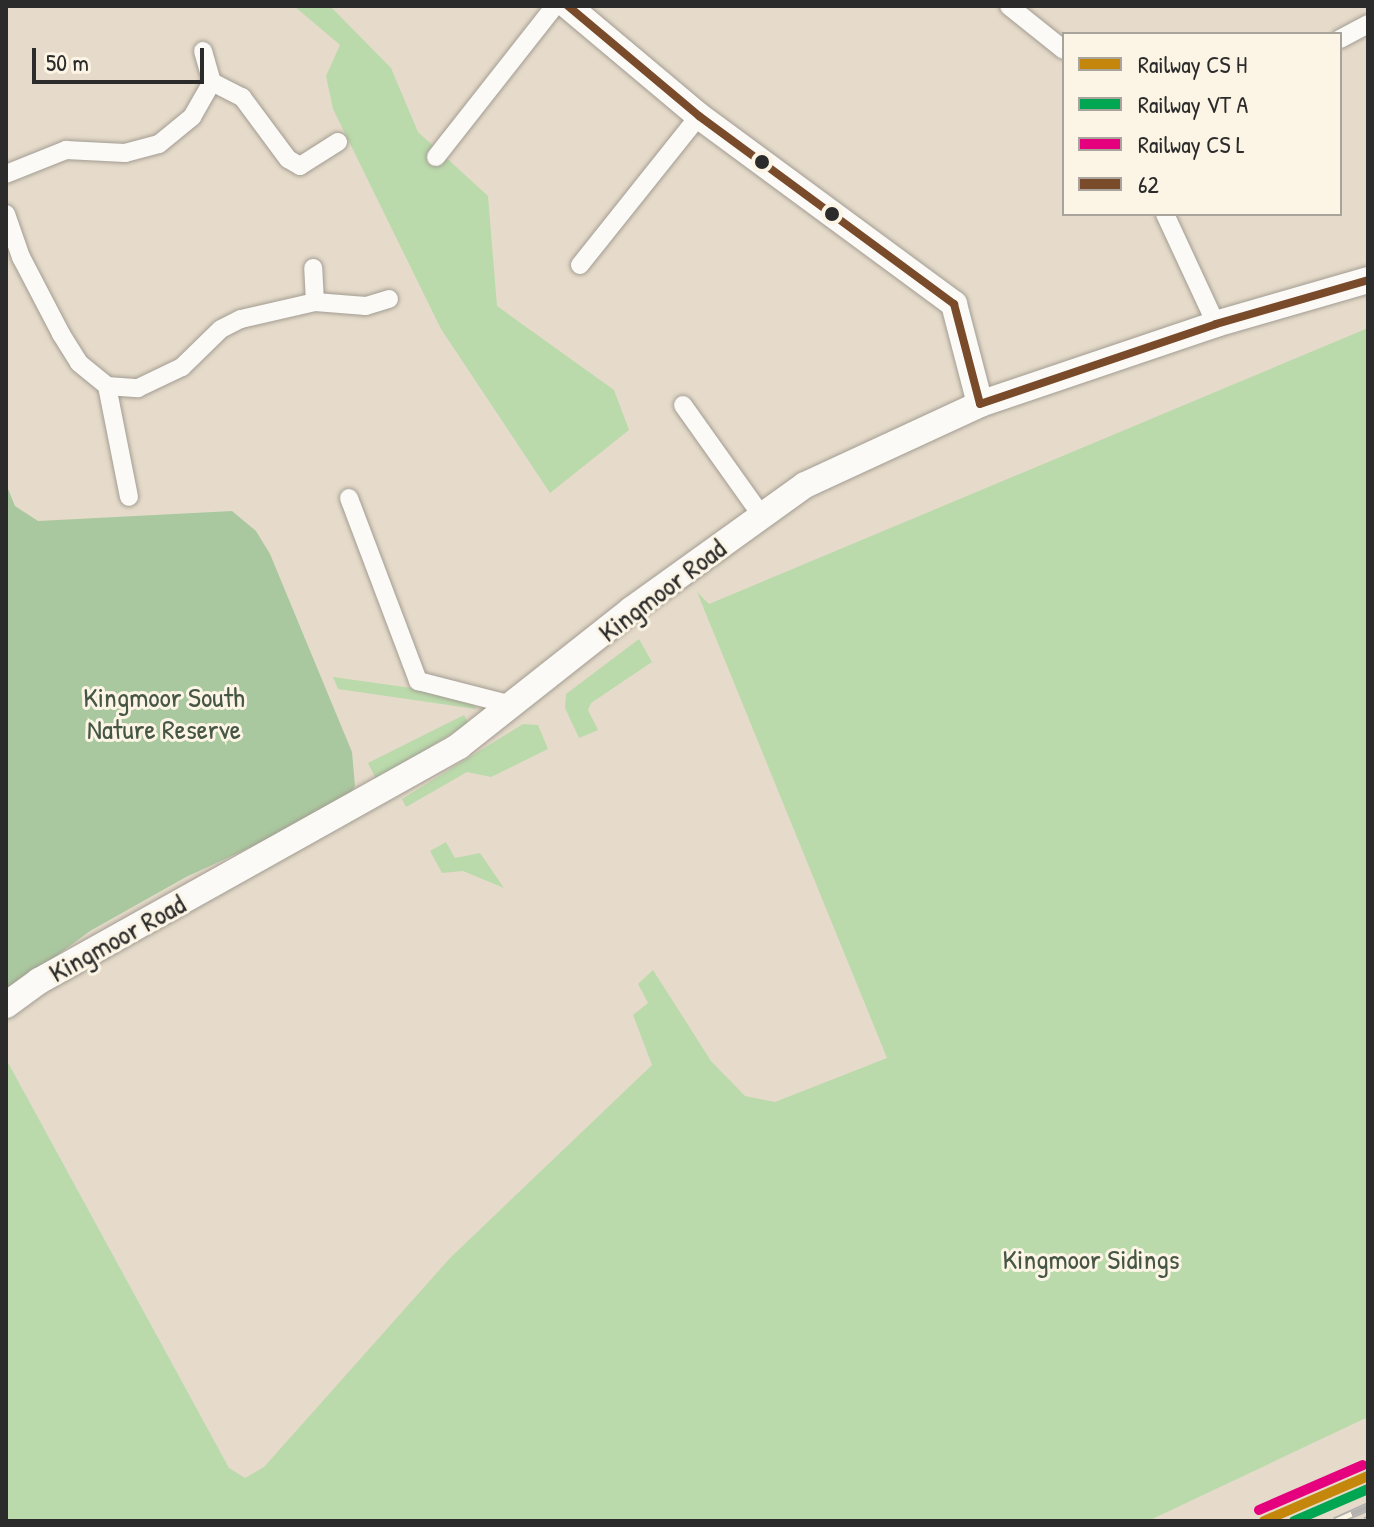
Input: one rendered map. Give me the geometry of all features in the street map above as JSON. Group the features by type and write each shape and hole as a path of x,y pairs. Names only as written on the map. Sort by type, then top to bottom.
{"street":[{"path":"436,157 555,6"},
{"path":"568,6 699,116 954,304 980,404"},
{"path":"1009,6 1062,48"},
{"path":"1342,38 1368,23 1359,6"},
{"path":"6,174 66,150 125,153 159,144 192,117 212,82 203,51"},
{"path":"212,82 242,97 288,159 300,166 338,142"},
{"path":"580,265 699,116"},
{"path":"6,214 21,257 61,334 79,363 107,386 138,388 182,367 221,329 241,319 315,302 366,306 389,299"},
{"path":"1166,216 1216,324"},
{"path":"313,268 315,302"},
{"name":"Kingmoor Road","path":"6,1005 39,981 379,794 459,746 805,485 980,404 1216,324 1368,280"},
{"path":"107,386 129,497"},
{"path":"683,405 762,516"},
{"path":"349,498 418,681 512,705"}],"green space":[{"path":"294,6 330,6 391,68 418,132 488,196 497,306 614,390 629,430 550,493 441,329 333,109 326,76 340,45"},
{"name":"Kingmoor Sidings","path":"1368,328 1368,1417 1148,1521 6,1521 6,1059 229,1468 245,1478 264,1467 450,1258 652,1065 633,1015 648,1003 638,984 653,970 711,1061 745,1096 775,1102 887,1058 697,592 709,604"},
{"name":"Kingmoor South Nature Reserve","path":"6,484 15,506 38,521 232,511 256,531 270,554 352,752 355,786 344,804 186,877 90,931 6,993"},
{"path":"639,639 652,662 591,703 588,710 598,730 579,738 565,708 566,694"},
{"path":"333,677 469,696 476,709 338,689"},
{"path":"464,715 468,723 377,781 368,763"},
{"path":"523,724 538,725 548,749 491,777 467,772 406,807 402,799"},
{"path":"446,842 455,858 480,853 504,888 463,871 442,873 430,851"}],"railway":[{"path":"1335,1521 1368,1506"}],"transit line":[{"name":"62","path":"568,6 699,116 954,304 980,404"},
{"name":"62","path":"980,404 1216,324 1368,280"},
{"path":"1259,1510 1363,1465"},
{"path":"1264,1521 1368,1476"},
{"path":"1294,1521 1368,1489"}]}
